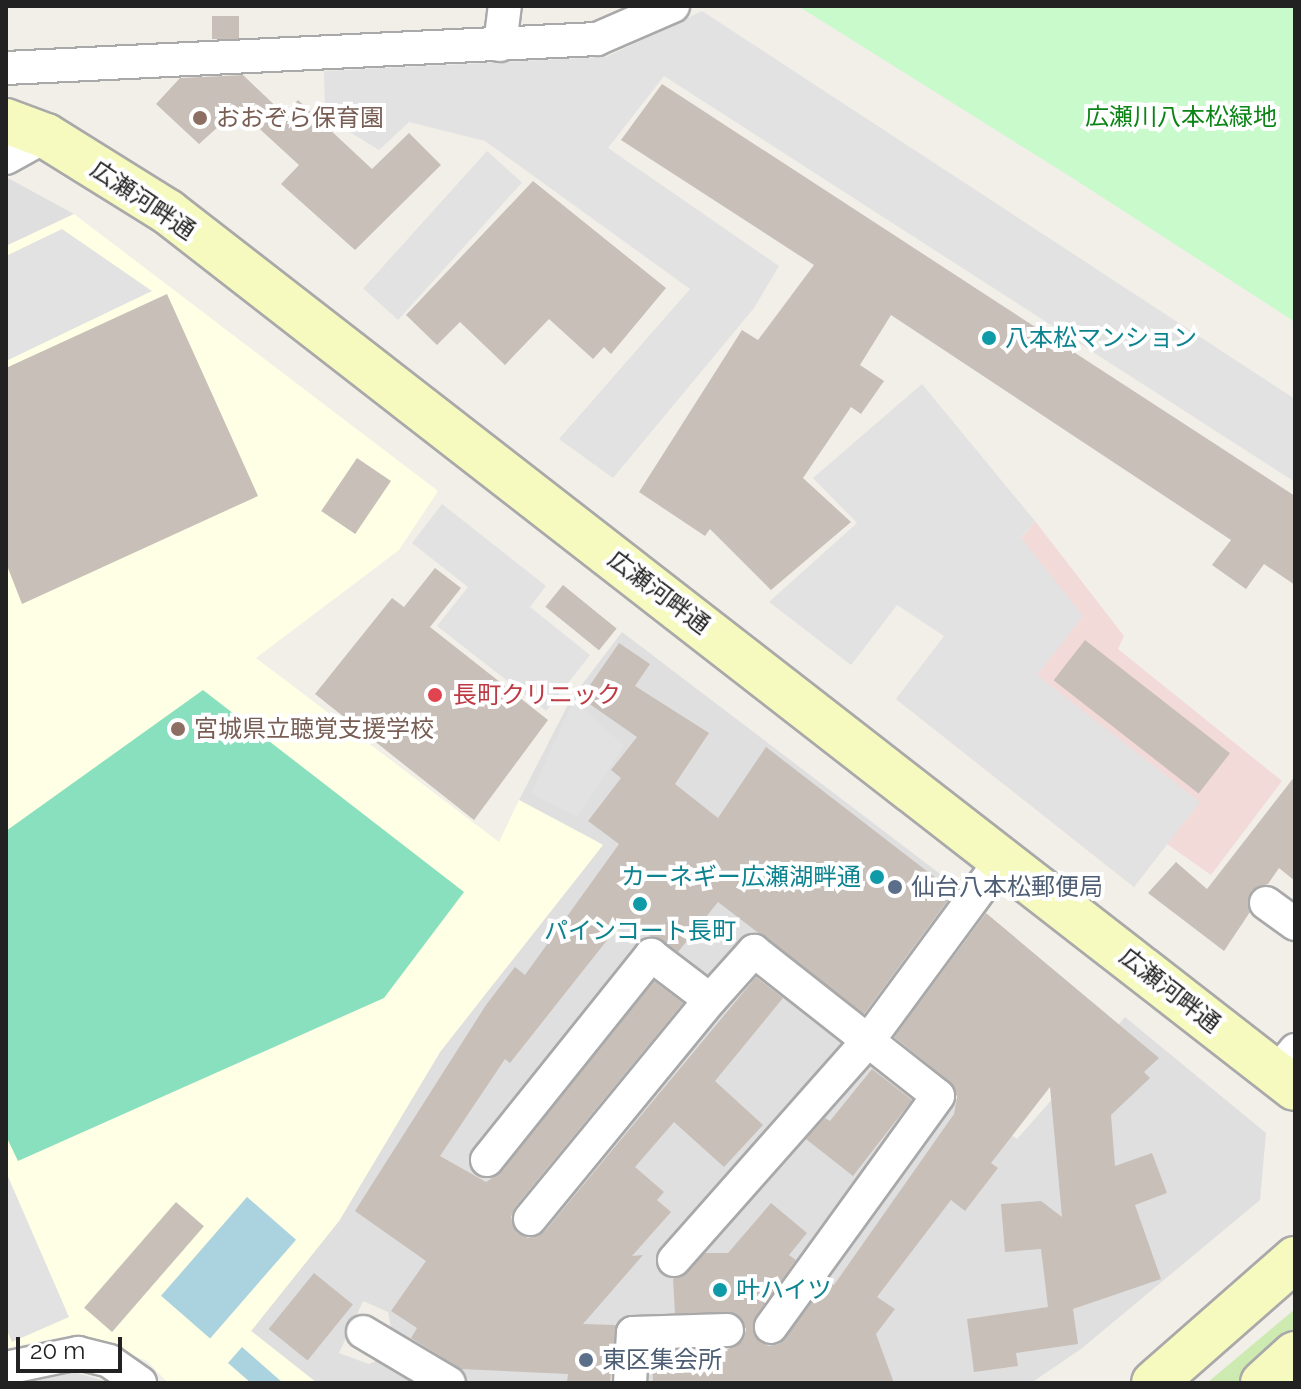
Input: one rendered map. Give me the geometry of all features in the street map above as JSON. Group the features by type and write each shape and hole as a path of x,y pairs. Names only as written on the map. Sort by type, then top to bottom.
{"street":[{"path":"500,45 505,6"},
{"path":"6,68 597,39 673,6"},
{"name":"広瀬河畔通","path":"6,121 46,136 168,212 1003,858 1289,1070"},
{"path":"6,158 46,136"},
{"path":"674,1260 868,1041 1003,858"},
{"path":"1266,903 1295,924"},
{"path":"530,1219 754,951 938,1096 771,1327"},
{"path":"487,1160 651,955 710,1000"},
{"path":"1154,1383 1295,1259"},
{"path":"630,1383 633,1333 727,1330"},
{"path":"363,1332 449,1383"},
{"path":"6,1368 78,1353 109,1361 140,1383"}],"shaded area":[{"path":"702,11 1295,399 1295,482 664,76 608,148 779,266 754,308 613,478 559,439 690,289 485,141 409,122 379,150 325,117 324,71 606,57"},
{"path":"487,151 522,182 398,320 363,288"},
{"path":"6,177 74,214 6,246"},
{"name":"宮城県立聴覚支援学校","path":"74,214 438,491 399,550 256,658 499,842 519,800 603,845 440,1052 339,1221 251,1331 317,1383 168,1383 147,1361 77,1334 6,1348 6,246"},
{"path":"62,229 152,291 6,361 6,256"},
{"path":"922,384 1035,521 1021,538 1083,616 1037,675 1200,802 1134,887 896,699 944,636 897,605 851,665 769,602 857,523 813,478"},
{"path":"442,504 546,586 530,607 590,655 546,711 437,626 468,587 412,543"},
{"path":"1035,521 1124,636 1118,649 1282,781 1211,875 1167,844 1134,887 896,699"},
{"path":"622,632 960,889 962,897 870,1020 857,1018 751,940 712,985 652,967 700,1003 754,967 925,1099 762,1318 623,1321 619,1383 502,1383 465,1381 392,1333 388,1312 363,1301 339,1353 369,1364 385,1357 428,1383 317,1383 251,1331 339,1221 440,1052 602,844 519,800 571,699"},
{"path":"574,700 624,746 577,817 531,793"},
{"path":"1125,1017 1266,1133 1260,1200 1081,1349 1031,1383 645,1383 648,1352 660,1341 781,1331 957,1099 1017,1139"},
{"path":"6,1172 69,1317 12,1342 6,1328"},
{"path":"63,1369 112,1383 15,1383"}],"green space":[{"name":"広瀬川八本松緑地","path":"798,6 1295,6 1295,322 1074,179"},
{"path":"203,690 464,892 384,998 18,1161 6,1136 6,831"},
{"path":"1295,1309 1295,1332 1239,1383 1207,1383"}],"water":[{"path":"247,1197 296,1240 210,1339 161,1296"},
{"path":"242,1347 283,1383 251,1383 228,1363"}],"building":[{"path":"212,16 239,16 239,39 212,39"},
{"path":"243,75 285,115 298,100 372,169 409,133 441,165 355,250 281,184 299,165 238,109 199,144 156,104 180,78"},
{"name":"八本松マンション","path":"662,84 1295,496 1295,585 1264,564 1246,589 1212,565 1231,540 891,315 860,365 884,381 861,414 851,407 803,478 851,522 771,590 710,529 705,536 639,492 742,330 758,340 814,265 621,140"},
{"path":"533,181 666,288 611,354 604,347 593,359 549,319 505,365 460,322 437,345 406,315"},
{"path":"167,294 258,496 22,604 6,563 6,368"},
{"path":"357,458 391,481 355,534 321,511"},
{"name":"長町クリニック","path":"435,568 461,588 430,627 548,720 474,820 315,694 392,598 404,607"},
{"path":"563,585 617,628 599,650 545,607"},
{"path":"1085,640 1230,753 1199,793 1054,680"},
{"path":"619,643 650,664 635,686 709,733 675,784 718,818 766,747 954,892 864,1014 718,902 678,952 623,920 510,1063 505,1059 440,1156 486,1182 501,1172 654,981 683,1003 515,1207 511,1217 517,1233 528,1238 545,1231 756,977 783,998 715,1081 763,1125 724,1167 674,1122 635,1167 664,1192 657,1200 671,1212 632,1256 643,1255 583,1324 616,1325 610,1383 567,1382 568,1374 461,1369 411,1338 417,1328 391,1311 426,1261 355,1211 486,1005 515,967 525,975 619,844 588,821 621,778 611,770 637,737 581,698"},
{"path":"1295,776 1295,881 1279,868 1268,884 1251,891 1250,912 1224,951 1148,893 1176,862 1207,889"},
{"path":"986,913 1159,1058 1144,1072 1150,1078 1111,1115 1115,1166 1152,1153 1167,1193 1135,1205 1161,1279 1073,1309 1078,1344 1016,1353 1018,1366 974,1372 967,1319 1048,1307 1041,1249 1005,1252 1001,1204 1041,1201 1062,1217 1050,1087 991,1163 998,1168 965,1211 951,1200 877,1297 895,1309 876,1334 894,1383 653,1383 652,1351 728,1349 743,1340 746,1329 735,1313 675,1313 673,1279 705,1253 728,1253 771,1203 807,1233 789,1255 796,1260 756,1316 754,1335 768,1346 779,1344 828,1281 834,1285 954,1114 957,1097 950,1082 894,1037"},
{"path":"872,1069 912,1100 853,1176 806,1139 825,1118 830,1121"},
{"path":"176,1202 204,1226 112,1332 84,1308"},
{"path":"314,1273 353,1304 308,1360 269,1329"}],"place":[{"name":"おおぞら保育園","path":"200,118"},
{"name":"八本松マンション","path":"989,338"},
{"name":"長町クリニック","path":"435,695"},
{"name":"宮城県立聴覚支援学校","path":"178,729"},
{"name":"カーネギー広瀬湖畔通","path":"877,877"},
{"name":"仙台八本松郵便局","path":"895,887"},
{"name":"パインコート長町","path":"640,904"},
{"name":"叶ハイツ","path":"720,1290"},
{"name":"東区集会所","path":"586,1360"}]}
